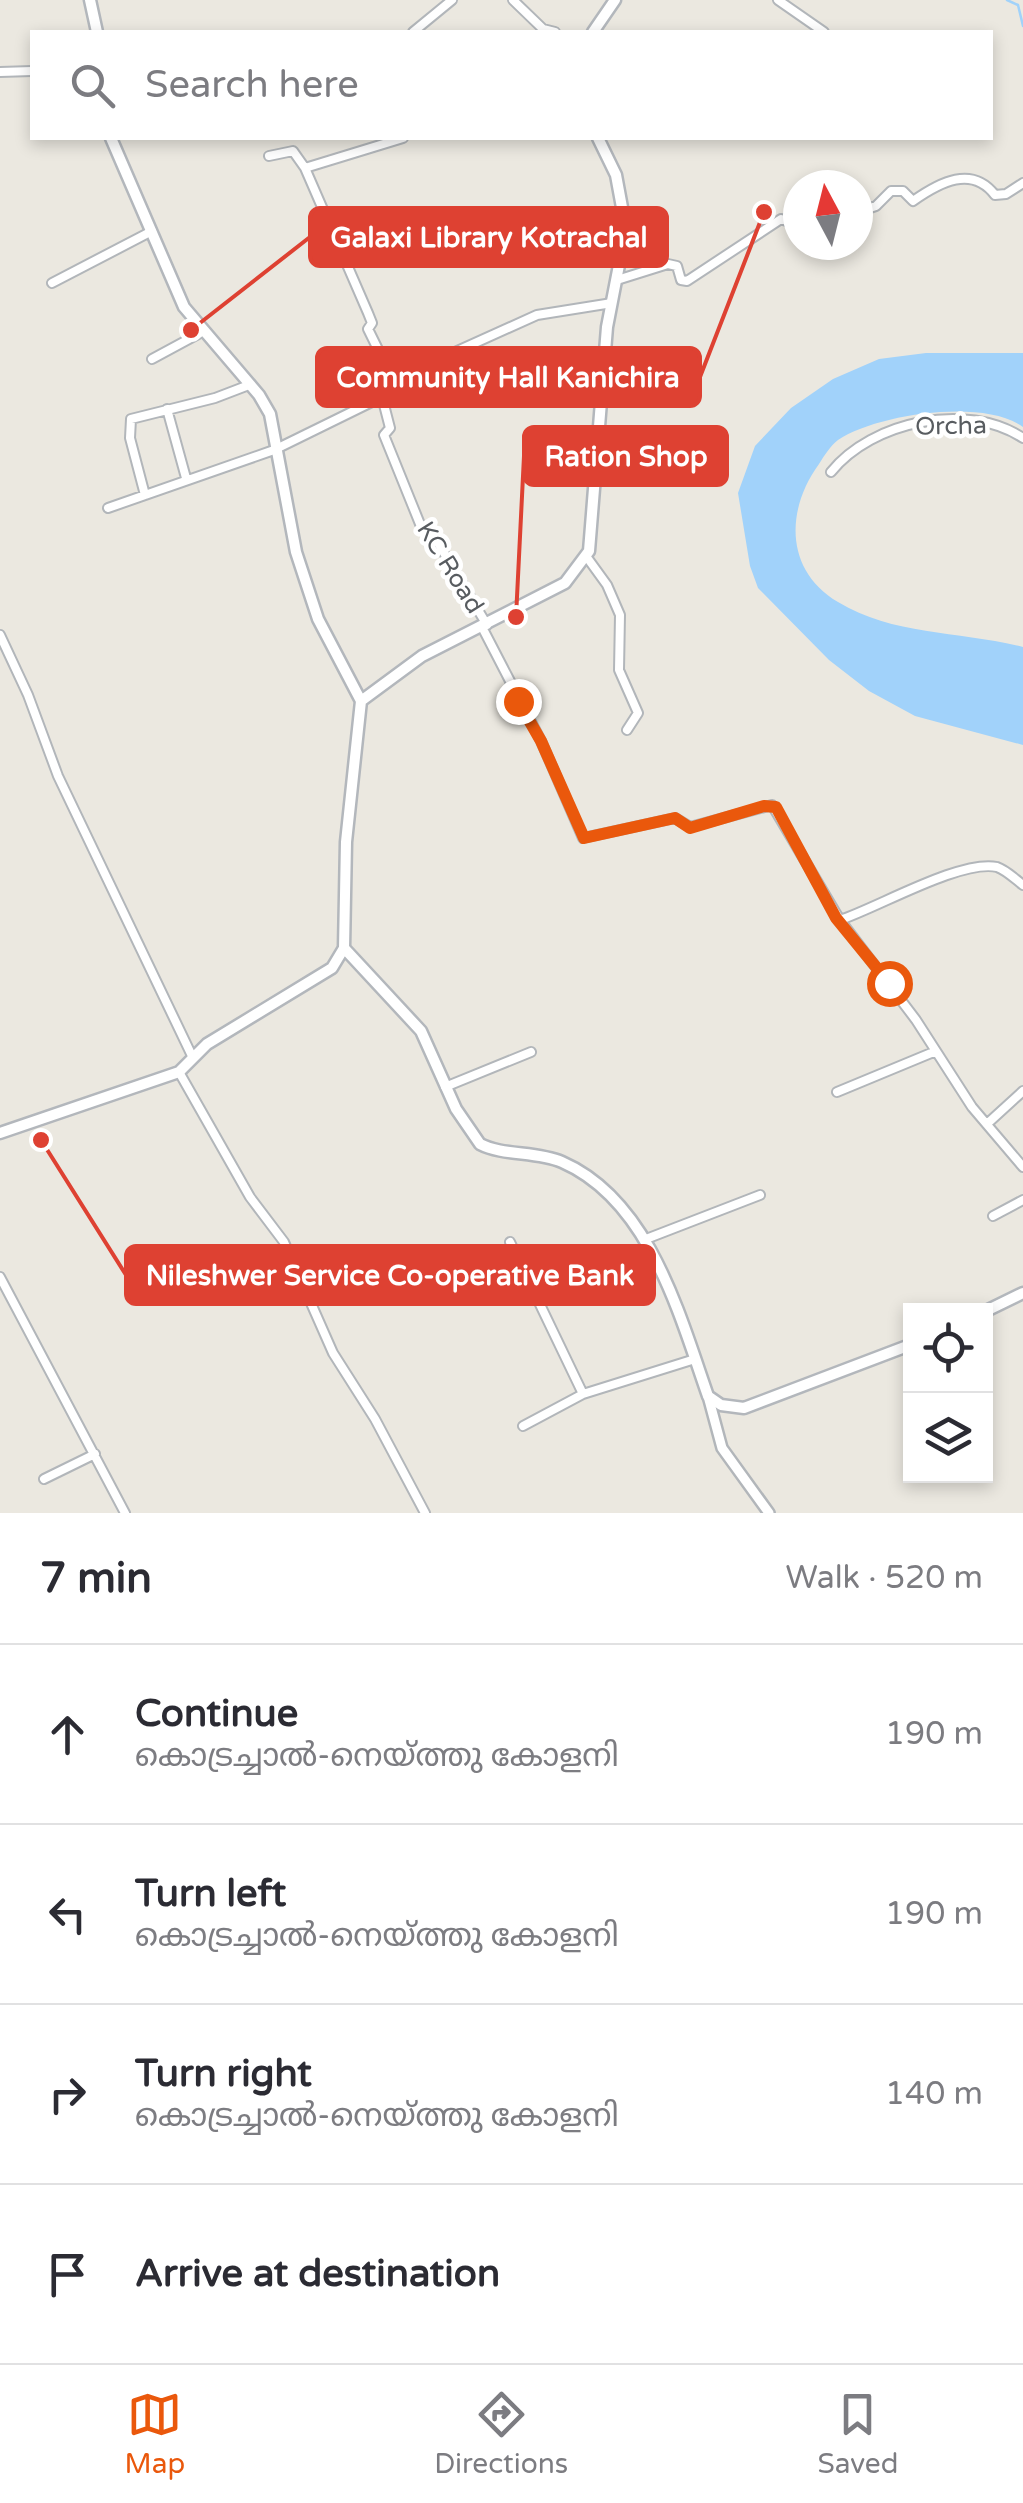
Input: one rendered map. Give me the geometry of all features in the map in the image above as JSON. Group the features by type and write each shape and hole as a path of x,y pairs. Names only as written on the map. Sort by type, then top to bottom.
{"main road":[{"path":"90,0 97,30"},
{"path":"594,30 615,0"},
{"path":"0,1133 179,1072 207,1044 332,968 344,948 346,842 360,701 318,619 296,552 284,472 274,450 270,414 184,307 112,140"},
{"path":"360,701 422,656 565,584 586,556 612,303 626,230 616,175 599,140"},
{"path":"344,948 421,1032 434,1053 445,1087 480,1144 491,1150 533,1152 585,1174 622,1205 646,1239 708,1396 722,1406 744,1408 903,1349"},
{"path":"993,1308 1023,1293"}],"street":[{"path":"415,30 452,0"},
{"path":"513,0 547,30"},
{"path":"778,0 821,30"},
{"path":"0,72 30,72"},
{"path":"305,168 396,140"},
{"path":"268,156 293,151 305,168 372,323 368,328 393,380"},
{"path":"873,207 891,191 903,190 913,201 932,187 967,175 982,180 994,195 1006,194 1023,183"},
{"path":"617,280 668,264 678,266 681,280 687,280 783,220"},
{"path":"52,283 152,231"},
{"path":"108,508 274,450 382,397 393,380 538,315 612,303"},
{"path":"152,359 202,332"},
{"path":"145,496 130,438 131,418 249,384"},
{"name":"KC Road","path":"382,397 390,428 384,435 422,528 432,533 484,626 584,838 675,818 690,828 772,804 840,920"},
{"path":"168,409 186,478"},
{"name":"Orcha","path":"831,472 848,451 915,424 1000,424 1023,438"},
{"path":"586,556 607,585 620,615 619,670 638,713 627,730"},
{"path":"0,635 28,695 58,776 193,1058"},
{"path":"1023,885 1004,870 983,868 904,891 840,920 972,1107 1023,1166"},
{"path":"837,1092 936,1051"},
{"path":"445,1087 531,1052"},
{"path":"179,1072 250,1198 284,1242 333,1352 376,1418 425,1513"},
{"path":"988,1123 1023,1090"},
{"path":"646,1239 760,1195"},
{"path":"993,1216 1023,1200"},
{"path":"510,1242 582,1394"},
{"path":"0,1277 125,1513"},
{"path":"523,1426 582,1394 695,1359"},
{"path":"708,1396 722,1448 769,1513"},
{"path":"44,1478 95,1454"}],"water":[{"path":"926,353 1023,353 1023,427 983,413 931,413 878,423 838,440 819,464 800,500 796,538 800,556 820,589 859,613 905,627 1023,647 1023,745 915,716 869,691 829,660 758,588 750,566 738,493 755,446 791,408 833,379 879,359"}],"waterway":[{"path":"1007,0 1018,5 1023,26"}],"place":[{"name":"Community Hall Kanichira","path":"764,212"},
{"name":"Galaxi Library Kotrachal","path":"191,330"},
{"name":"Ration Shop","path":"516,617"},
{"name":"Nileshwer Service Co-operative Bank","path":"41,1140"}],"route":[{"path":"518,701 541,741 584,838 675,818 690,828 772,804 776,807 836,918 889,983"}]}
